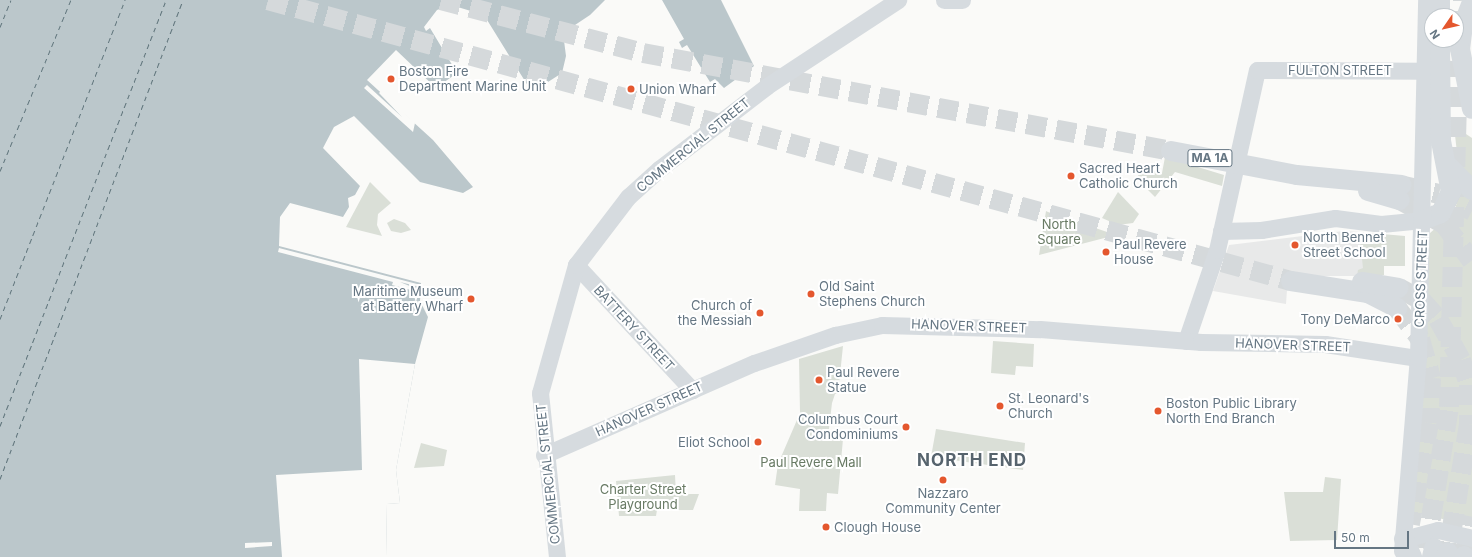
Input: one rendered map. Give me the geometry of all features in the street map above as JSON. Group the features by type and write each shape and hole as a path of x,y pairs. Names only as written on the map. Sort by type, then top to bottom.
{"highway":[{"path":"1472,2 1462,25 1460,49 1472,109"},
{"path":"1423,220 1437,217 1448,203 1451,183 1440,134 1440,48"},
{"name":"MA 1A","path":"1171,151 1401,193"},
{"path":"1446,164 1472,190"},
{"path":"1291,281 1374,294 1397,308"},
{"path":"1323,285 1367,282 1399,288"},
{"path":"1403,548 1412,557"}],"main road":[{"name":"COMMERCIAL STREET","path":"557,557 544,455 540,393 576,265 628,197 659,169 767,86 898,0"},
{"path":"944,0 962,0"},
{"name":"CROSS STREET","path":"1403,548 1418,358 1423,220 1426,0"},
{"name":"FULTON STREET","path":"1221,231 1257,70 1424,71"},
{"path":"1186,341 1221,231 1261,230 1335,218 1381,224 1423,220"},
{"name":"BATTERY STREET","path":"576,265 692,390"},
{"name":"HANOVER STREET","path":"544,455 785,351 882,325 1040,329 1186,341 1325,344 1418,358"},
{"path":"1403,548 1438,530 1472,538"}],"shaded area":[{"path":"0,0 605,0 590,15 563,33 566,56 562,73 537,89 533,84 528,86 484,15 451,5 437,10 424,27 426,31 430,28 457,73 436,88 396,50 367,80 433,140 473,187 463,193 420,182 354,116 334,127 323,148 360,186 355,195 348,198 349,207 343,217 290,203 280,217 279,246 421,283 420,301 428,317 415,364 396,470 400,503 387,504 386,557 0,557"},
{"path":"662,0 721,0 754,66 724,88 715,79 710,82 687,45 682,48 679,42 684,39"},
{"name":"North Bennet Street School","path":"1344,231 1359,232 1365,276 1288,276 1286,304 1213,291 1229,245"}],"green space":[{"path":"1454,126 1472,138 1472,179 1458,162"},
{"path":"1165,157 1224,175 1222,186 1175,172 1155,197 1136,178 1144,169 1162,173"},
{"path":"370,182 391,203 378,214 377,225 382,236 346,227"},
{"path":"1461,189 1472,198 1472,526 1413,512 1430,233 1454,212"},
{"path":"1118,192 1139,214 1133,223 1118,225 1102,218"},
{"name":"North Square","path":"1046,211 1048,212 1116,235 1039,255"},
{"path":"394,219 405,223 411,230 401,233 391,231 387,223"},
{"path":"1359,232 1405,236 1405,266 1384,266 1384,275 1357,276 1358,270 1363,268"},
{"path":"993,341 1034,344 1033,367 1016,366 1015,375 991,373"},
{"name":"Paul Revere Mall","path":"843,346 838,394 835,394 832,403 828,437 843,439 838,494 827,493 826,511 799,511 800,489 775,485 778,464 800,413 799,359"},
{"path":"936,429 1025,443 1023,470 931,457"},
{"path":"421,443 447,450 444,466 414,468"},
{"name":"Charter Street Playground","path":"675,475 676,494 699,494 693,510 657,510 656,516 619,516 616,481"},
{"path":"1325,477 1341,479 1337,540 1290,541 1284,492 1323,492"}],"pier":[{"path":"367,85 402,117 379,93 381,91 415,123 413,132 364,88"},
{"path":"279,248 421,285 420,287 400,282 412,287 411,290 392,285 393,282 278,252"},
{"path":"359,359 415,364 396,470 400,503 387,504 386,557 282,557 276,475 362,470"},
{"path":"272,542 272,546 245,548 245,543"}],"ferry route":[{"path":"0,27 11,0"},
{"path":"0,171 71,0"},
{"path":"0,319 125,0"},
{"path":"0,426 166,0"},
{"path":"0,479 183,0"}],"tunnel":[{"path":"268,0 1291,281"},
{"path":"441,0 643,53 1171,151"},
{"path":"1460,8 1461,0"},
{"path":"1426,549 1449,407 1458,61"},
{"path":"1404,186 1439,194 1472,211"},
{"path":"1400,200 1444,224 1472,261"},
{"path":"1399,288 1422,301 1438,319 1461,360 1469,385 1469,424 1448,552"},
{"path":"1397,308 1420,339 1431,378 1429,423 1410,524"},
{"path":"1464,556 1472,517"}],"place":[{"name":"Boston Fire Department Marine Unit","path":"391,79"},
{"name":"Union Wharf","path":"631,89"},
{"name":"Sacred Heart Catholic Church","path":"1071,176"},
{"name":"North Bennet Street School","path":"1295,245"},
{"name":"Paul Revere House","path":"1106,252"},
{"name":"Old Saint Stephens Church","path":"811,294"},
{"name":"Maritime Museum at Battery Wharf","path":"471,299"},
{"name":"Church of the Messiah","path":"760,313"},
{"name":"Tony DeMarco","path":"1398,319"},
{"name":"Paul Revere Statue","path":"819,380"},
{"name":"St. Leonard's Church","path":"1000,406"},
{"name":"Boston Public Library North End Branch","path":"1158,411"},
{"name":"Columbus Court Condominiums","path":"906,427"},
{"name":"Eliot School","path":"758,442"},
{"name":"Nazzaro Community Center","path":"943,480"},
{"name":"Clough House","path":"826,527"}],"district":[{"name":"NORTH END","path":"972,461"}]}
